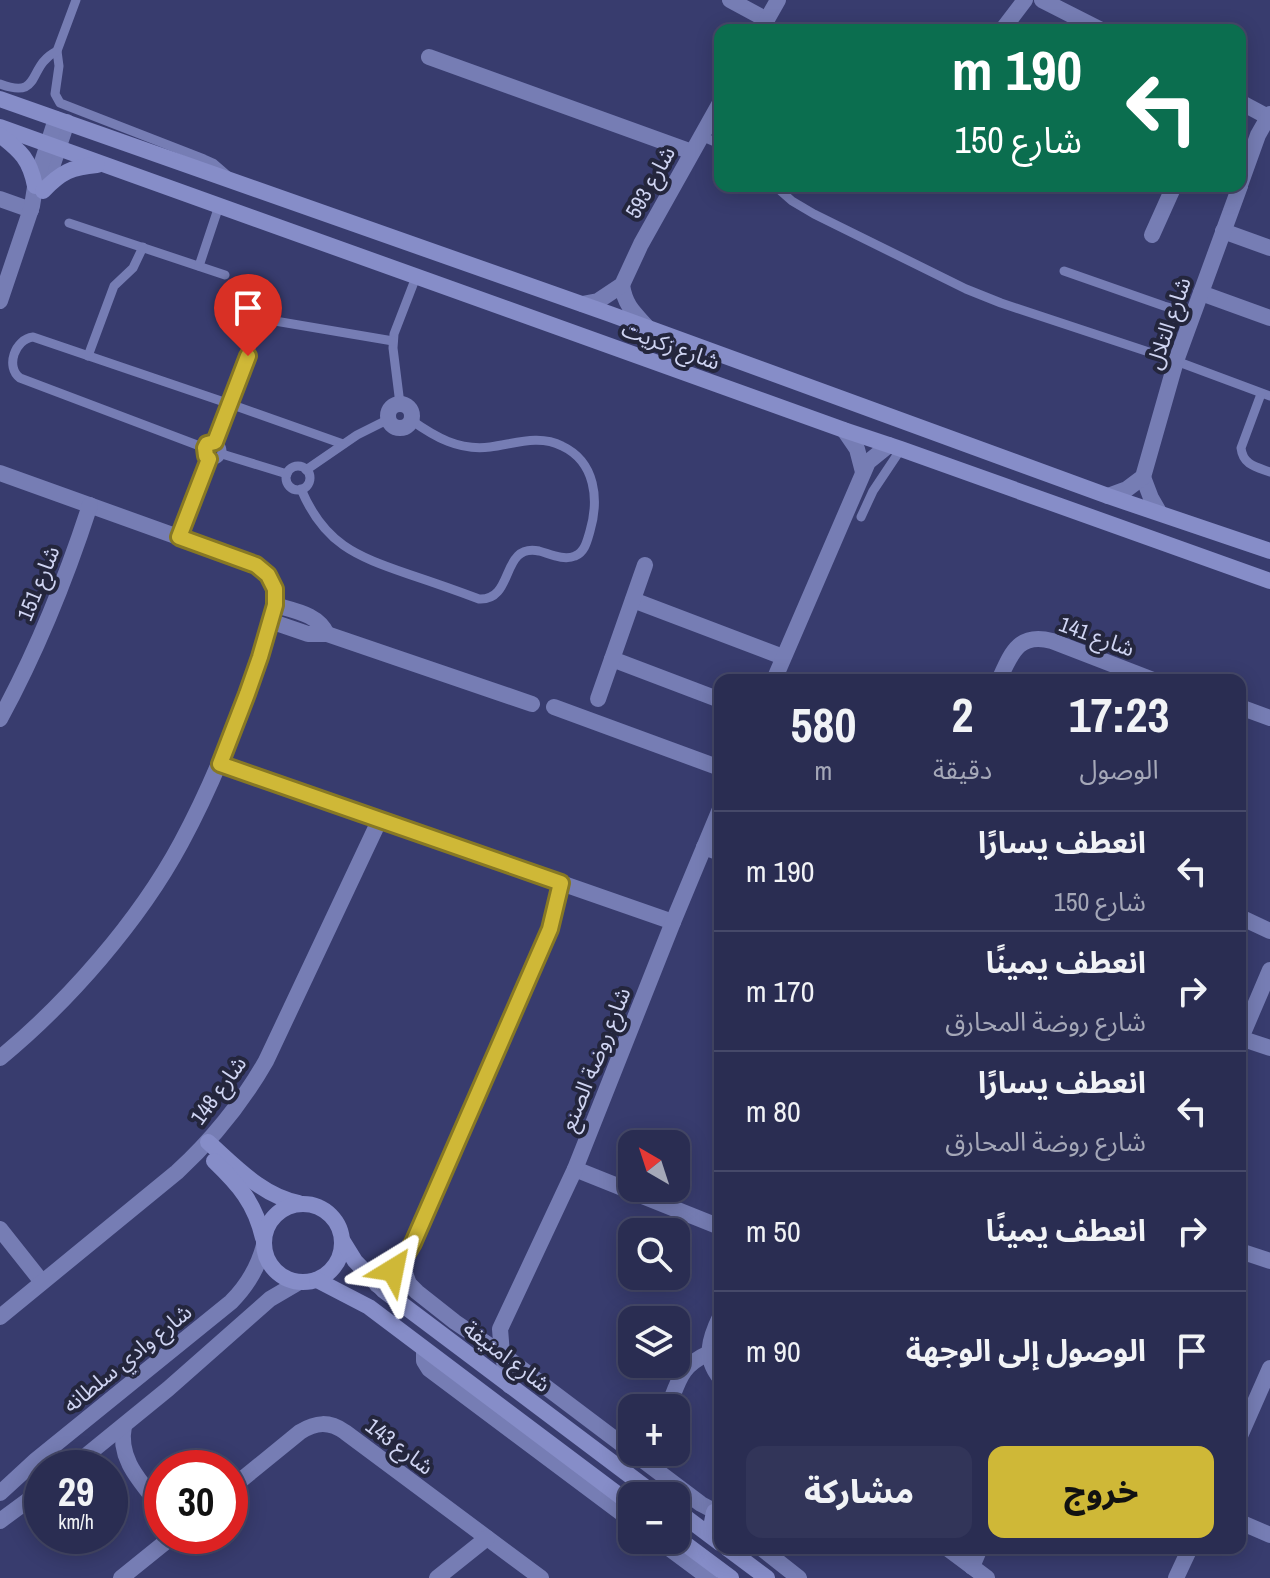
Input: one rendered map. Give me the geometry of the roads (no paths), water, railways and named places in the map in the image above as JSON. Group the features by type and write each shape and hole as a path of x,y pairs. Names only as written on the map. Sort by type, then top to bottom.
{"street":[{"path":"730,0 763,24"},
{"path":"765,24 778,0"},
{"path":"1008,24 1025,0"},
{"path":"1042,0 1089,24"},
{"path":"429,57 692,152"},
{"name":"شارع زكريت","path":"0,99 647,327 1108,496 1270,551"},
{"path":"1246,105 1269,115"},
{"name":"شارع 593","path":"622,285 641,244 714,113"},
{"name":"شارع التلال","path":"1246,168 1269,115"},
{"path":"0,299 61,120"},
{"name":"شارع زكريت","path":"0,127 1270,581"},
{"path":"0,135 25,157 39,188"},
{"path":"39,188 75,167 103,164"},
{"path":"1152,235 1171,192"},
{"name":"شارع التلال","path":"1143,477 1176,361 1237,192"},
{"path":"0,199 32,208"},
{"path":"1223,231 1270,248"},
{"path":"582,304 598,301 622,285 629,308 647,327"},
{"path":"1201,293 1270,318"},
{"path":"400,404 411,411 411,420 399,427 389,419 391,408 400,404"},
{"path":"844,430 857,449 863,472"},
{"path":"776,674 868,462 895,447"},
{"path":"0,473 249,562 262,570 275,589 273,613 247,694 220,764 179,847 131,919 88,971 0,1058"},
{"path":"1108,496 1127,489 1143,477 1159,512"},
{"name":"شارع 151","path":"0,719 47,622 90,505"},
{"path":"598,699 645,565"},
{"path":"633,600 783,657"},
{"path":"273,613 308,634 327,634 532,704"},
{"name":"شارع 141","path":"1002,674 1017,646 1037,639 1052,641 1137,674"},
{"path":"612,659 714,698"},
{"path":"554,707 714,766"},
{"path":"1246,709 1270,718"},
{"path":"220,764 673,922"},
{"name":"شارع 148","path":"0,1317 177,1172 241,1102 266,1061 380,819"},
{"name":"شارع روضة الصنع","path":"510,1386 500,1329 575,1169 673,922 712,850"},
{"path":"377,1285 401,1262 413,1243 550,929 561,883"},
{"path":"1246,920 1270,931"},
{"path":"1246,1026 1270,970"},
{"path":"1246,1040 1270,1048"},
{"path":"94,1450 212,1352 270,1299 324,1276 336,1264 342,1248 336,1222 330,1215 314,1206 291,1202 268,1192 204,1146"},
{"path":"204,1146 249,1200 259,1220 266,1258 276,1272 291,1281 308,1281"},
{"path":"575,1169 714,1225"},
{"path":"264,1243 269,1225 280,1212 287,1207 304,1204"},
{"path":"0,1229 42,1282"},
{"name":"شارع امنيفة","path":"342,1240 355,1261 377,1285 638,1482"},
{"name":"شارع وادي سلطانه","path":"48,1450 231,1302 252,1276 264,1243"},
{"path":"1246,1253 1270,1261"},
{"path":"401,1262 413,1288 455,1322 618,1436"},
{"name":"شارع امنيفة","path":"308,1281 369,1307 618,1494"},
{"path":"421,1320 455,1322 479,1330 505,1322"},
{"path":"714,1330 709,1353 714,1369"},
{"path":"424,1349 424,1361 429,1369 618,1511"},
{"path":"673,1394 681,1373 693,1361 709,1353"},
{"path":"1246,1422 1270,1368"},
{"name":"شارع 143","path":"248,1474 300,1432 328,1424 345,1432 541,1578"},
{"path":"124,1426 124,1450"},
{"path":"128,1464 144,1485"},
{"path":"658,1466 701,1504 714,1511"},
{"name":"شارع وادي سلطانه","path":"0,1493 24,1471"},
{"path":"0,1521 24,1503"},
{"path":"690,1520 714,1538"},
{"path":"1246,1525 1270,1535"},
{"path":"437,1578 487,1538"},
{"path":"690,1547 731,1578"},
{"path":"121,1578 151,1554"},
{"path":"677,1554 709,1578"},
{"path":"735,1554 767,1578"},
{"path":"769,1554 799,1578"},
{"path":"955,1554 987,1578"},
{"path":"972,1567 977,1554"},
{"path":"1176,1578 1187,1554"}],"lane":[{"path":"76,0 57,51 59,66 55,94 60,103 204,159 234,181"},
{"path":"0,84 18,89 28,86 42,62 57,51"},
{"path":"701,136 714,141"},
{"path":"782,192 814,214 966,289 1266,395 1241,453 1249,464 1270,472"},
{"path":"199,266 219,206"},
{"path":"69,223 225,275"},
{"path":"88,356 114,286 133,268 143,247"},
{"path":"1064,271 1193,314"},
{"path":"400,404 393,341 416,277"},
{"path":"215,442 257,332 264,323 269,321 393,341"},
{"path":"205,448 20,378 12,370 20,343 29,337 343,444"},
{"path":"306,470 343,444 389,419"},
{"path":"301,489 319,522 347,548 369,560 479,599 497,593 515,558 523,552 536,551 565,558 582,552 593,521 596,501 588,470 572,452 562,445 538,440 465,447 434,436 411,420"},
{"path":"215,442 221,447 222,454 217,460 206,456 205,448 207,444 215,442"},
{"path":"861,517 895,447"},
{"path":"222,454 287,474"},
{"path":"179,537 209,459"},
{"path":"298,466 306,470 310,478 301,489 291,488 288,484 289,470 298,466"}]}
